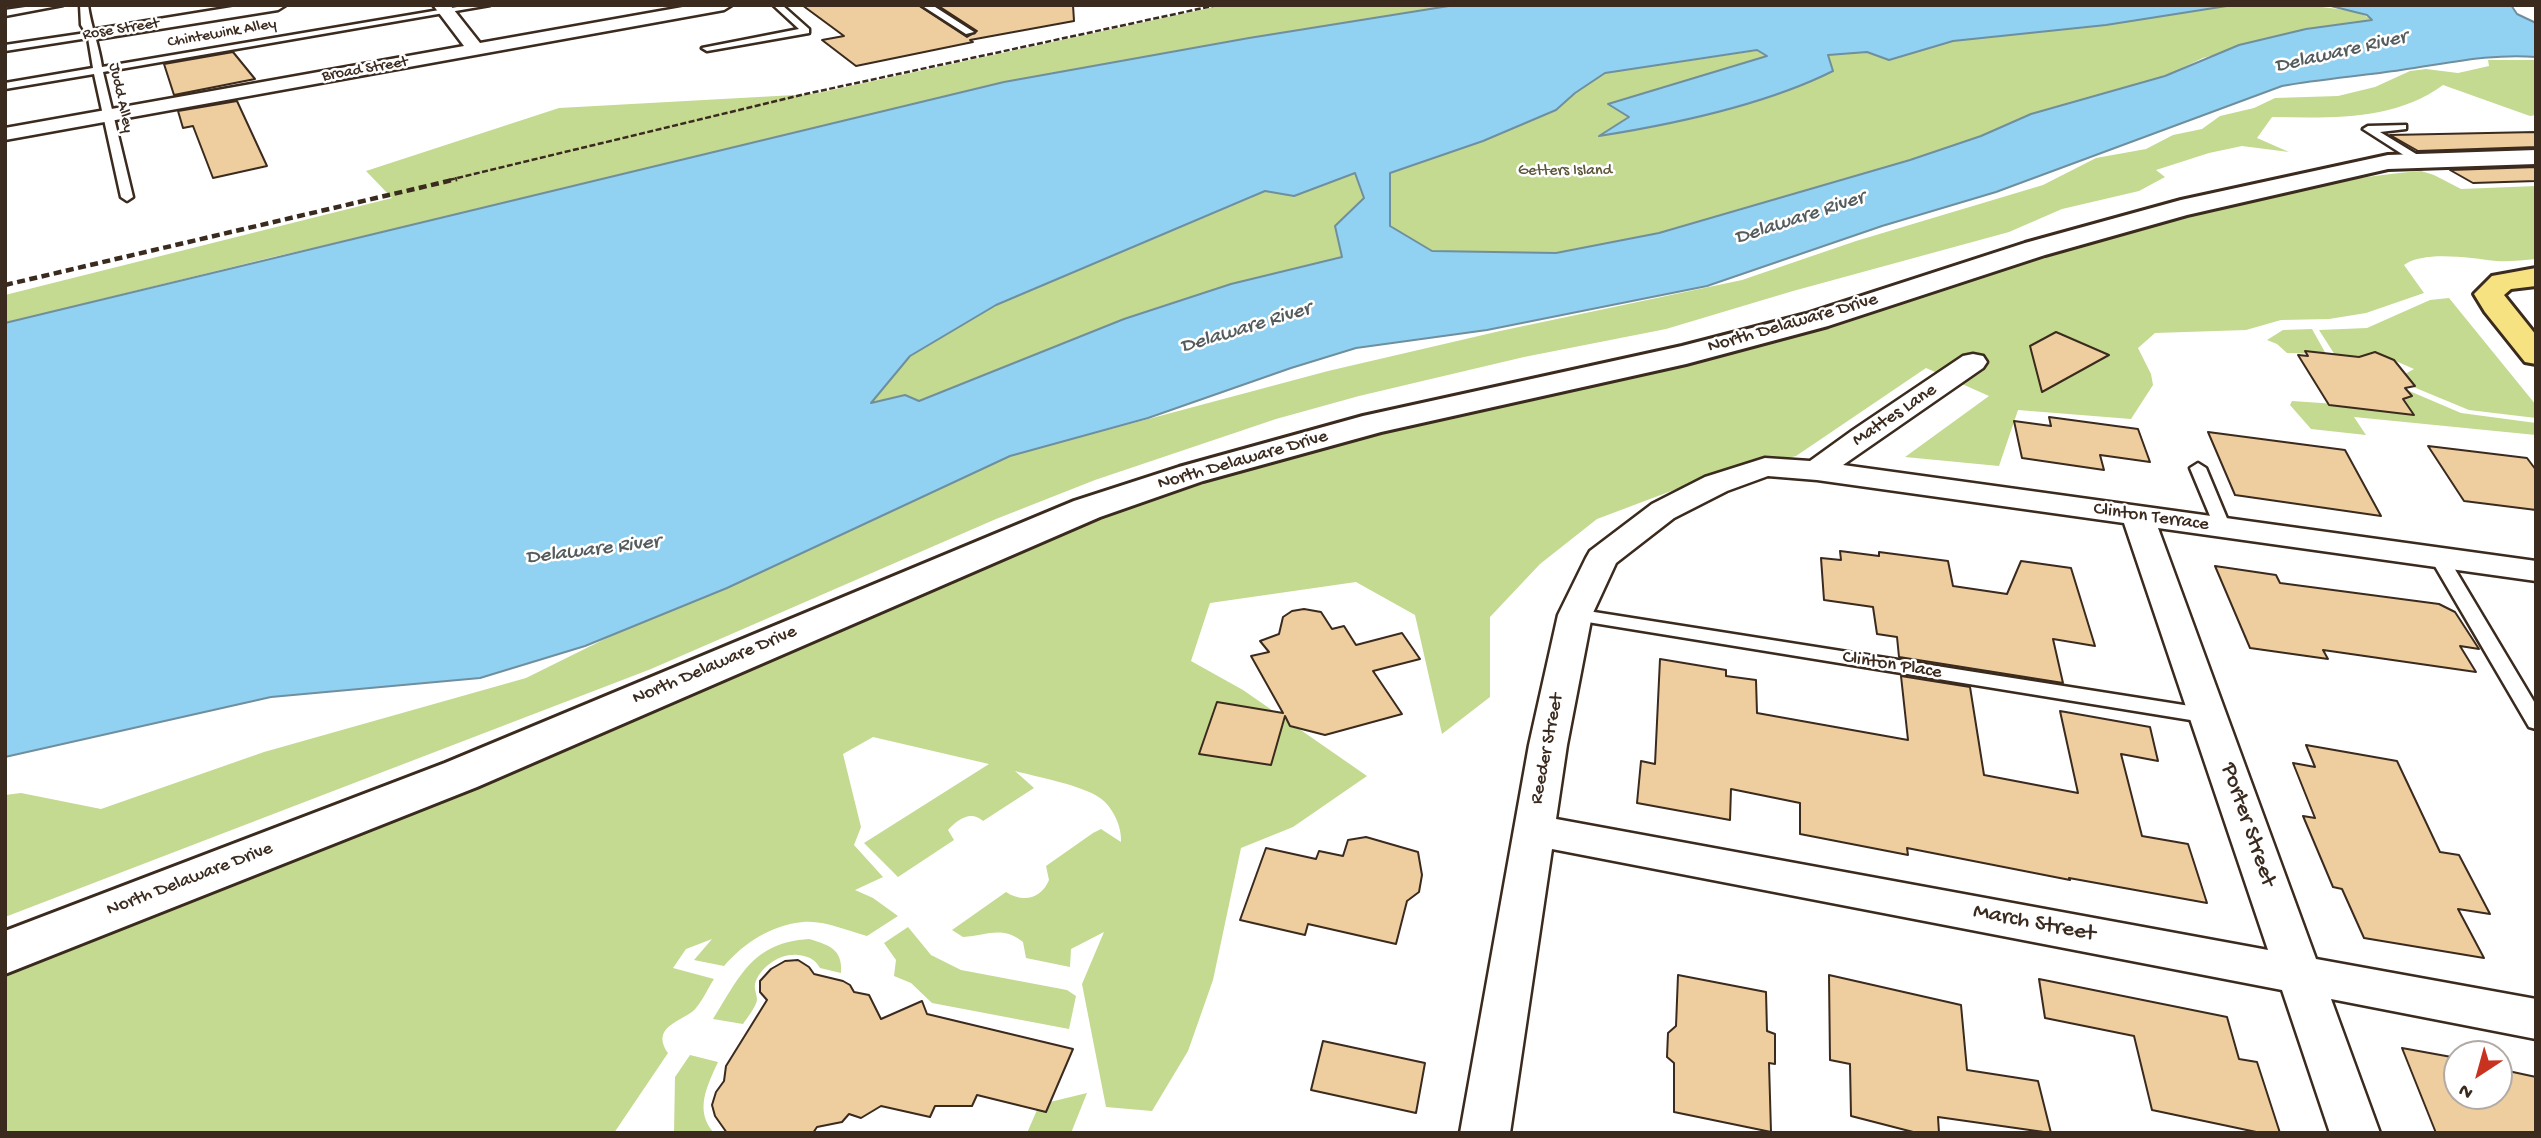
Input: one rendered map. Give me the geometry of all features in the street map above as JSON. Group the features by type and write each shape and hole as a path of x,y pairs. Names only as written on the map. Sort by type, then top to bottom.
{"main road":[{"name":"North Delaware Drive","path":"5,953 461,775 1087,509 1191,474 1375,423 1686,355 1804,323 2035,249 2181,208 2349,168 2417,159 2536,157"},
{"path":"2536,277 2502,282 2491,290 2490,300 2536,355"}],"street":[{"name":"Rose Street","path":"91,35 278,5"},
{"name":"Broad Street","path":"5,134 724,5"},
{"path":"444,9 476,50"},
{"name":"Mattes Lane","path":"1817,471 1863,436 1973,362"},
{"name":"Clinton Terrace","path":"1765,467 1817,471 2536,571"},
{"name":"Reeder Street","path":"1485,1133 1533,830 1576,615 1602,558 1663,510 1716,484 1765,467"},
{"name":"Porter Street","path":"2138,517 2355,1133"},
{"name":"March Street","path":"1533,830 2536,1019"}],"lane":[{"path":"5,13 59,5"},
{"name":"Judd Alley","path":"84,5 86,25 91,35 101,91 127,197"},
{"name":"Chintewink Alley","path":"5,86 444,9 486,5"},
{"path":"707,48 806,31 777,5"},
{"path":"925,5 970,32"},
{"name":"Rose Street","path":"5,48 91,35"},
{"path":"2402,127 2368,129 2417,159"},
{"path":"2198,468 2223,528"},
{"path":"2438,556 2536,722"},
{"name":"Clinton Place","path":"1576,615 2209,716"}],"green space":[{"path":"1223,5 1455,5 1249,38 273,257 5,323 5,295 392,198 366,171 559,108 813,94"},
{"name":"Getters Island","path":"2194,5 2315,6 2340,9 2372,20 2306,29 2203,58 2165,76 2031,114 1981,136 1910,160 1659,233 1631,251 1231,284 1124,319 919,401 870,403 910,356 996,305 1251,198 1461,95 1848,37"},
{"path":"2488,60 2536,60 2536,115 2530,116 2443,85 2424,97 2383,111 2338,117 2272,117 2257,138 2289,152 2242,146 2209,153 2156,170 2165,177 2139,191 2062,209 2009,232 1666,329 1524,357 1359,396 1276,419 1095,480 996,519 651,669 5,917 5,795 21,793 101,809 264,752 526,678 627,628 727,588 1010,456 1328,371 1500,331 1742,280 1856,241 2043,185 2096,158 2146,149 2173,135 2202,129 2220,116 2254,108 2275,98 2338,96 2375,87 2410,71 2426,69 2458,73 2489,66"},
{"path":"2421,171 2461,189 2536,186 2536,259 2502,261 2448,256 2423,258 2404,265 2424,293 2366,313 2329,319 2281,320 2246,330 2155,333 2138,348 2151,374 2153,385 2131,419 2018,410 1999,466 1905,457 1989,396 1926,368 1796,456 1703,479 1597,519 1540,564 1490,617 1490,697 1442,734 1415,615 1356,582 1210,603 1191,661 1243,690 1367,776 1293,827 1241,848 1213,980 1188,1051 1152,1111 1106,1107 1082,984 1104,932 1071,949 1070,967 1026,958 1023,942 1008,934 963,937 952,930 1006,892 1025,898 1036,895 1049,880 1046,866 1093,833 1101,829 1121,842 1113,812 1092,793 1015,771 1034,788 983,821 974,816 960,819 948,830 954,840 898,877 864,843 989,764 873,737 843,754 861,827 854,845 883,877 855,890 873,898 898,916 867,936 819,923 803,922 780,927 759,936 724,966 694,960 712,939 686,949 673,968 714,979 696,1008 666,1030 663,1044 668,1053 614,1133 5,1133 5,973 968,568 1143,501 1309,451 1731,354 1815,331 2115,235 2191,214 2344,180"},
{"path":"2449,298 2536,405 2536,418 2469,410 2411,386 2415,385 2405,374 2414,369 2375,352 2359,357 2335,355 2319,330 2367,328 2430,300"},
{"path":"2312,329 2326,354 2287,353 2267,340 2283,330"},
{"path":"2407,390 2461,413 2536,423 2536,435 2354,417 2366,435 2311,429 2290,405 2292,401 2409,409 2403,399 2411,396"},
{"path":"908,927 931,955 961,970 1067,990 1076,996 1069,1029 932,1003 911,983 894,976 896,960 884,943"},
{"path":"809,939 823,943 837,953 841,973 820,968 805,956 784,956 761,972 755,986 756,1003 743,1024 713,1019 741,975 761,954 790,942"},
{"path":"690,1055 718,1062 704,1098 705,1116 714,1133 674,1133 675,1077"},
{"path":"1087,1093 1071,1133 1027,1133 1037,1110 1046,1112 1050,1102"}],"water":[{"name":"Delaware River","path":"1455,5 2233,5 2106,25 1953,41 1889,60 1867,52 1828,55 1833,71 1778,94 1719,112 1599,136 1629,117 1608,104 1767,56 1757,50 1605,73 1575,93 1556,110 1483,141 1390,173 1390,226 1432,251 1556,253 1659,233 1910,160 1981,136 2031,114 2165,76 2239,45 2306,29 2372,20 2367,15 2327,5 2511,5 2517,14 2536,23 2536,57 2485,58 2282,86 1996,192 1882,226 1707,286 1487,330 1356,348 1148,418 1010,456 727,588 585,646 480,678 271,697 5,757 5,323 1004,82 1249,38","holes":["1355,173 1364,198 1335,226 1342,257 1231,284 1124,319 919,401 905,395 871,403 910,356 996,305 1265,191 1294,196"]}],"building":[{"path":"802,5 918,5 967,37 977,31 937,5 1073,5 1074,21 970,40 973,42 856,66 822,40 844,36"},
{"path":"233,52 255,79 174,95 164,64"},
{"path":"237,101 267,166 213,178 193,126 183,128 178,111"},
{"path":"2536,132 2536,147 2418,151 2390,135"},
{"path":"2536,167 2536,181 2473,183 2450,170"},
{"path":"2056,332 2109,355 2042,392 2030,346"},
{"path":"2305,351 2359,357 2375,352 2394,360 2415,386 2405,388 2412,396 2403,399 2414,415 2329,405 2298,355 2308,356"},
{"path":"2049,417 2138,429 2150,462 2100,455 2104,470 2022,458 2014,421 2051,426"},
{"path":"2208,432 2345,450 2381,516 2235,495"},
{"path":"2428,446 2527,458 2536,470 2536,510 2464,501"},
{"path":"1840,551 1879,556 1879,552 1948,561 1953,586 2007,594 2021,561 2071,568 2095,646 2053,639 2063,683 1899,657 1897,637 1877,634 1873,607 1824,600 1821,558 1841,560"},
{"path":"2215,566 2276,575 2280,583 2439,604 2455,612 2479,649 2460,646 2476,672 2323,650 2328,659 2250,648"},
{"path":"1304,609 1321,612 1332,629 1344,626 1356,645 1402,633 1420,659 1373,671 1402,714 1325,735 1290,726 1285,716 1271,765 1199,754 1217,702 1283,713 1251,656 1269,652 1260,641 1279,634 1283,617 1292,611"},
{"path":"1660,659 1726,670 1726,676 1756,680 1757,713 1908,740 1901,676 1970,687 1984,775 2078,793 2060,711 2150,727 2158,761 2121,754 2142,836 2188,844 2207,903 1907,848 1908,855 1800,834 1800,803 1731,789 1730,820 1637,803 1641,761 1655,764"},
{"path":"2306,745 2397,761 2440,852 2459,855 2490,914 2458,909 2484,958 2364,938 2342,889 2333,887 2303,816 2315,818 2293,763 2315,767"},
{"path":"1366,837 1418,852 1422,875 1419,892 1407,901 1396,944 1308,924 1305,935 1240,920 1266,848 1316,859 1319,851 1343,856 1348,840"},
{"path":"798,960 814,974 843,981 850,985 854,992 869,995 881,1019 922,1001 927,1014 1073,1049 1046,1112 977,1095 972,1106 935,1106 930,1117 881,1106 861,1118 849,1114 842,1122 817,1127 813,1133 727,1133 715,1116 712,1105 716,1092 724,1081 726,1066 767,1000 760,992 760,981 771,969 785,961"},
{"path":"1678,975 1766,992 1767,1031 1775,1034 1775,1064 1769,1063 1771,1132 1674,1112 1674,1063 1667,1057 1668,1033 1676,1026"},
{"path":"1829,975 1961,1005 1967,1070 2038,1081 2051,1133 1938,1117 1939,1133 1917,1133 1851,1116 1850,1064 1830,1060"},
{"path":"2039,979 2227,1017 2239,1059 2257,1062 2280,1133 2261,1133 2152,1110 2134,1036 2045,1018"},
{"path":"1323,1041 1425,1063 1416,1113 1311,1090"},
{"path":"2402,1048 2443,1055 2443,1110 2513,1110 2513,1072 2536,1077 2536,1133 2436,1133"}],"railway":[{"path":"449,180 801,95 1217,5"},
{"path":"5,285 457,179"}]}
